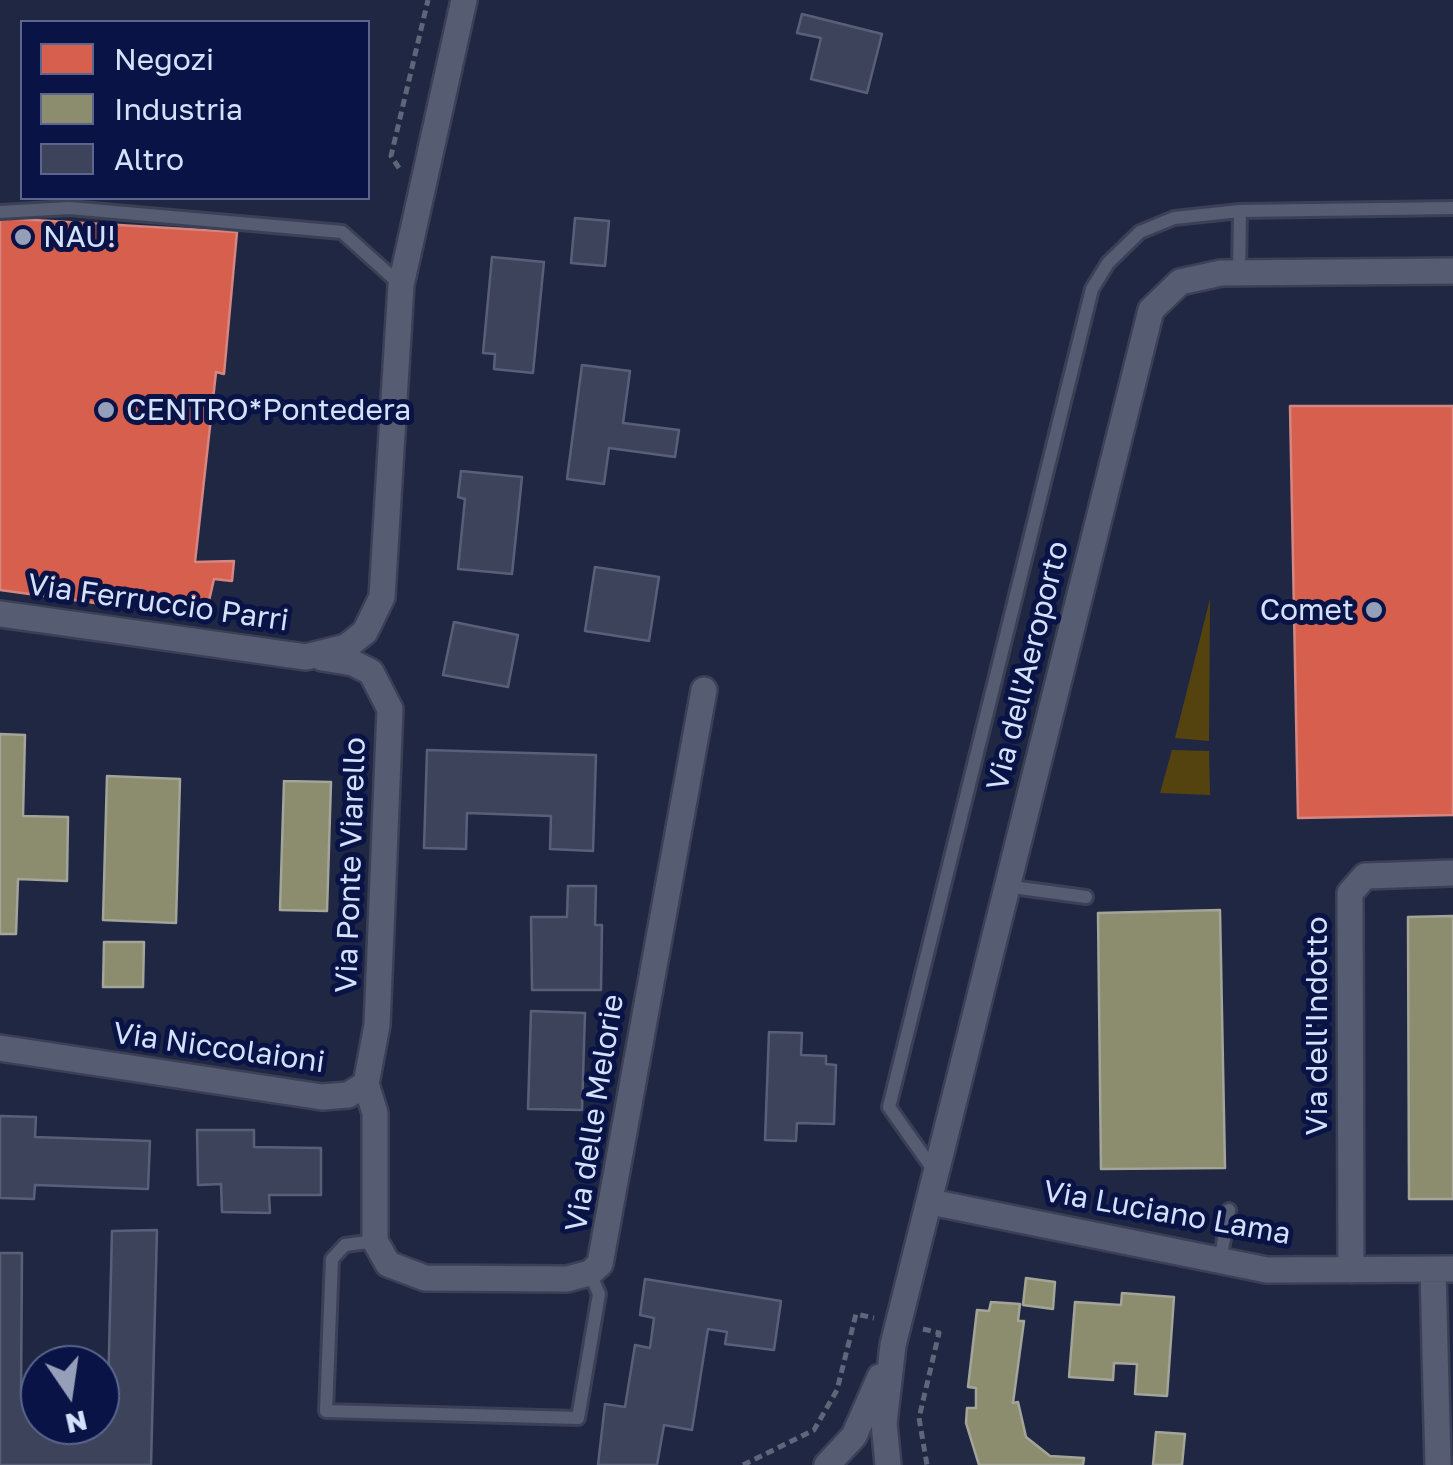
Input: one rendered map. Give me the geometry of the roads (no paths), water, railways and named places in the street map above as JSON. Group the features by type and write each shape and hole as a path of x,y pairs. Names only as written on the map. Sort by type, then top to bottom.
{"street":[{"path":"401,285 464,0"},
{"name":"Via dell'Aeroporto","path":"888,1465 884,1423 893,1345 1146,322 1158,299 1180,282 1239,272 1453,270"},
{"name":"Via Ferruccio Parri","path":"306,657 357,641 382,597 401,285"},
{"name":"Via Ferruccio Parri","path":"0,614 362,666 379,680 390,708"},
{"name":"Via delle Melorie","path":"375,1241 388,1264 424,1278 567,1280 590,1273 600,1264 608,1237 635,1060 704,690"},
{"name":"Via Ponte Viarello","path":"377,1025 390,708"},
{"name":"Via dell'Indotto","path":"1350,1270 1350,893 1365,876 1453,873"},
{"name":"Via Niccolaioni","path":"0,1048 322,1097 348,1095 366,1084 377,1025"},
{"path":"366,1084 375,1112 375,1241"},
{"name":"Via Luciano Lama","path":"931,1202 1267,1270 1443,1270"},
{"path":"1438,1465 1443,1270"},
{"name":"Via dell'Aeroporto","path":"828,1465 854,1436 893,1345"}],"lane":[{"path":"0,212 69,208 342,232 401,285"},
{"path":"937,1174 890,1107 1084,309 1108,263 1140,232 1174,218 1240,211 1453,208"},
{"path":"1239,272 1240,211"},
{"path":"1006,886 1086,898"},
{"path":"1220,1261 1230,1210"},
{"path":"375,1241 345,1245 332,1259 326,1411 578,1418 599,1294 590,1273"}],"place":[{"name":"NAU!","path":"23,237"},
{"name":"CENTRO*Pontedera","path":"106,410"},
{"name":"Comet","path":"1374,610"}]}
